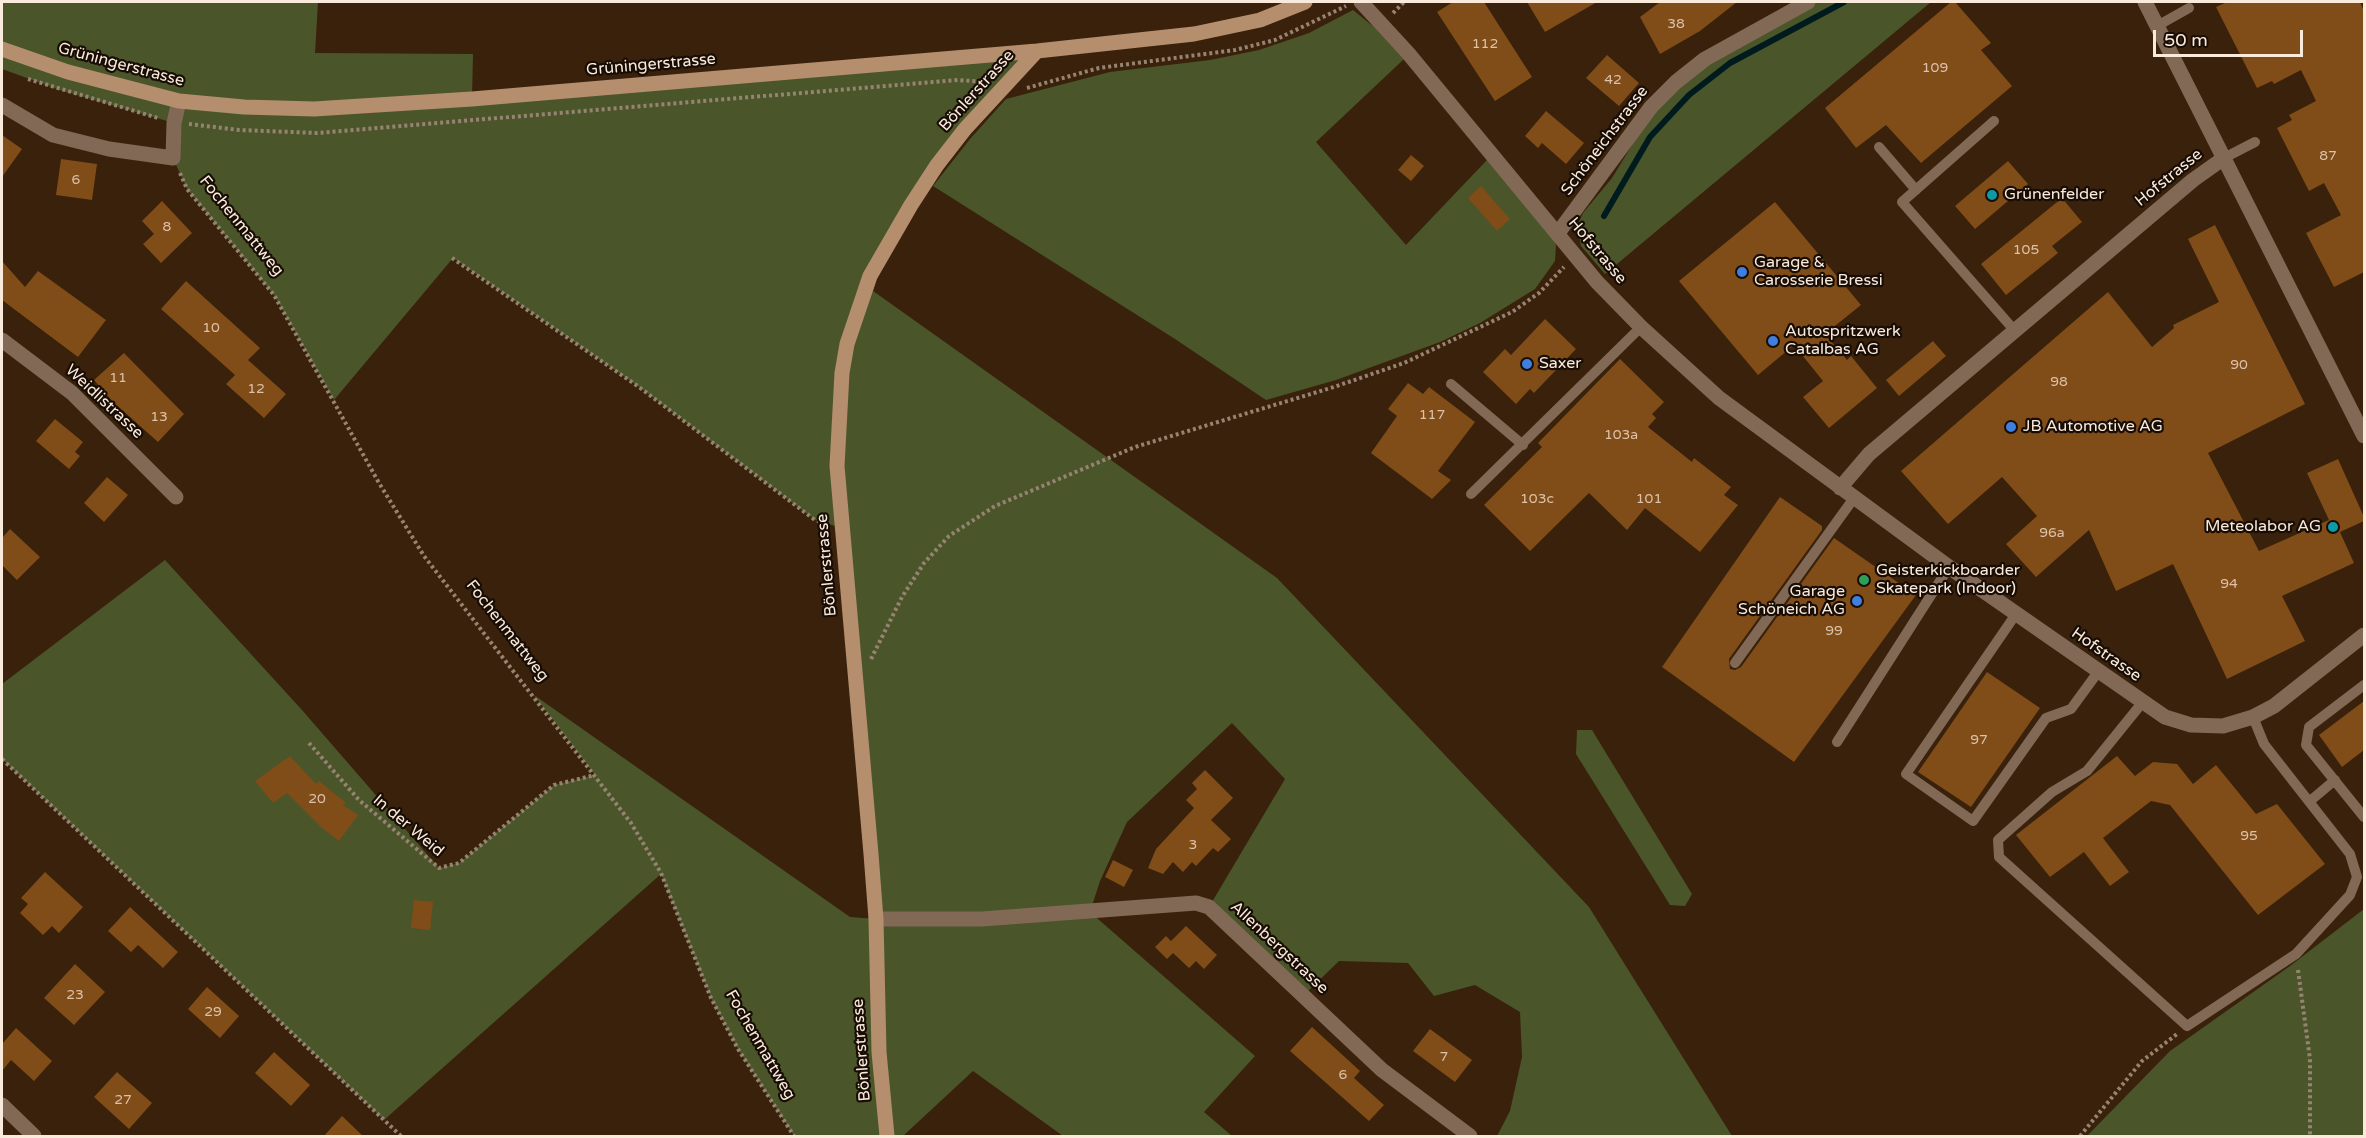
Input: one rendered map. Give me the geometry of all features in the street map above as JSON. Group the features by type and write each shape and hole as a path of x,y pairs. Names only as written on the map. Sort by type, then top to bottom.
{"main road":[{"name":"Grüningerstrasse","path":"2,49 68,72 179,101 244,107 326,108 472,99 1037,51 1233,28 1305,2"},
{"name":"Bönlerstrasse","path":"887,1137 878,1040 876,919 837,466 842,373 850,334 870,276 936,165 965,129 1037,51"}],"street":[{"name":"Hofstrasse","path":"1361,2 1408,53 1558,232 1576,257 1641,327 1719,398 1949,567 2164,717 2191,725 2223,726 2253,717 2274,706 2364,635"},
{"name":"Schöneichstrasse","path":"1558,232 1651,107 1676,82 1705,58 1808,2"},
{"name":"Hofstrasse","path":"2145,2 2364,436"},
{"path":"2,105 53,135 109,149 173,158 174,123 179,101"},
{"name":"Hofstrasse","path":"1840,488 1869,454 2193,180 2224,158"},
{"name":"Weidlistrasse","path":"2,340 72,393 176,497"},
{"name":"Allenbergstrasse","path":"876,919 982,919 1196,903 1209,907 1382,1070 1470,1137"},
{"path":"2,1105 34,1137"}],"lane":[{"path":"2157,26 2189,8"},
{"path":"1994,121 1902,202 2015,332"},
{"path":"2224,158 2255,142"},
{"path":"1879,147 1916,190"},
{"path":"1471,494 1641,327"},
{"path":"1451,384 1523,445"},
{"path":"1735,663 1854,498"},
{"path":"1837,742 1949,567"},
{"path":"2016,614 1906,774 1973,821 2046,718 2071,709 2098,672"},
{"path":"2364,685 2309,727 2306,745 2364,816"},
{"path":"2142,703 2087,771 2052,792 1998,840 1999,857 2187,1026 2296,954 2350,895 2361,875 2350,854 2264,744 2253,717"},
{"path":"2310,801 2335,780"}],"path":[{"name":"Fochenmattweg","path":"173,158 187,189 274,295 379,483 424,556 631,823 661,873 711,998 738,1049 794,1137"},
{"path":"871,660 902,597 924,563 949,536 995,506 1135,447 1334,387 1423,354 1512,312 1539,293 1576,257"},
{"path":"452,258 639,387 815,520 842,528"},
{"name":"In der Weid","path":"309,743 358,800 439,868 459,863 554,785 596,775"},
{"path":"2,759 401,1137"},
{"path":"2296,954 2310,1059 2310,1137"},
{"path":"2080,1137 2142,1061 2187,1026"}],"green space":[{"path":"2,2 318,2 315,53 473,54 472,98 1037,51 1003,90 889,241 873,291 1277,578 1589,907 1732,1136 1497,1136 1510,1111 1522,1057 1520,1012 1475,985 1434,996 1408,963 1339,961 1303,996 1209,907 1285,779 1232,723 1127,822 1100,881 1090,912 1255,1056 1204,1112 1232,1136 1063,1136 973,1071 903,1136 794,1136 738,1049 711,998 661,874 384,1120 2,759 2,684 165,560 302,710 439,868 459,863 554,785 595,775 534,695 850,917 876,919 842,528 815,520 639,387 453,258 334,400 274,295 187,189 173,158 174,123 60,90 2,69"},
{"path":"1817,2 1931,2 1605,274 1581,246 1577,226 1583,213 1612,178 1643,127 1667,99 1715,59"},
{"path":"1353,10 1374,27 1404,59 1316,142 1406,245 1487,160 1553,237 1556,245 1555,261 1535,289 1480,323 1440,342 1336,380 1266,400 1175,339 933,186 970,139 1006,99 1110,72 1210,60 1259,50 1309,33"},
{"path":"1577,730 1592,730 1692,894 1685,906 1670,905 1576,754"},
{"path":"2364,909 2364,1136 2087,1136 2170,1051 2290,966"}],"building":[{"path":"1453,2 1484,2 1532,77 1495,101 1437,12"},
{"path":"1527,2 1597,2 1545,32"},
{"path":"1660,2 1737,2 1700,31 1660,54 1640,17"},
{"path":"1951,2 1955,2 1991,43 1981,50 2012,86 1921,163 1886,125 1856,148 1825,108"},
{"path":"2227,2 2360,2 2364,11 2364,272 2334,287 2306,233 2341,215 2324,183 2309,191 2277,128 2292,120 2289,115 2316,101 2301,70 2274,84 2272,81 2257,88 2216,7"},
{"path":"1607,55 1639,83 1619,106 1586,78"},
{"path":"1546,111 1584,143 1566,164 1542,143 1538,148 1525,136"},
{"path":"2,135 22,149 2,177"},
{"path":"1411,155 1424,166 1411,181 1398,170"},
{"path":"61,159 97,164 92,200 56,195"},
{"name":"Grünenfelder","path":"2008,161 2028,184 1975,229 1955,206"},
{"path":"1481,186 1510,219 1497,231 1468,198"},
{"path":"2062,198 2082,222 2052,246 2058,253 2006,295 1981,264"},
{"path":"162,201 192,233 161,263 143,244 154,234 142,221"},
{"path":"1775,202 1861,305 1825,334 1847,360 1851,356 1877,388 1829,428 1803,397 1823,381 1794,345 1758,375 1679,281"},
{"path":"2215,225 2305,404 2208,453 2259,551 2329,520 2307,473 2338,459 2364,517 2364,521 2340,532 2354,563 2282,596 2305,641 2227,679 2173,564 2116,591 2089,530 2036,577 2006,544 2037,516 2002,477 1948,524 1901,471 2108,292 2152,347 2174,328 2173,325 2219,302 2188,239"},
{"path":"2,261 25,287 38,271 106,320 78,357 2,300"},
{"path":"186,281 260,348 248,360 286,394 264,418 226,384 235,375 161,309"},
{"name":"Saxer","path":"1545,319 1576,349 1534,393 1530,389 1516,404 1483,372 1505,349 1511,355"},
{"path":"1933,341 1946,356 1899,396 1886,380"},
{"path":"124,353 184,414 158,442 113,402 94,380"},
{"path":"1620,359 1664,402 1652,414 1656,418 1648,427 1692,462 1694,458 1731,487 1724,495 1738,505 1700,552 1645,508 1627,530 1589,493 1530,551 1484,505 1542,447 1538,443"},
{"path":"1408,383 1423,394 1429,387 1475,422 1438,471 1451,480 1432,499 1371,453 1397,416 1388,409"},
{"path":"55,419 83,442 75,452 80,456 69,469 36,441"},
{"path":"107,477 128,495 104,522 84,503"},
{"path":"1780,497 1822,526 1822,530 1729,659 1730,669 1735,670 1741,667 1834,538 1916,595 1794,762 1662,667"},
{"path":"10,529 40,557 17,580 2,565 2,538"},
{"path":"1987,672 2040,708 1971,807 1918,772"},
{"path":"2364,701 2364,750 2342,767 2319,735"},
{"path":"290,756 316,784 319,781 346,803 343,805 358,815 339,841 322,828 287,793 273,803 255,781"},
{"path":"2117,756 2135,776 2153,762 2177,764 2193,784 2216,765 2256,814 2277,804 2325,864 2258,915 2170,805 2151,801 2103,838 2129,872 2110,886 2084,852 2050,877 2016,835"},
{"path":"1205,770 1233,798 1211,820 1231,839 1218,852 1213,848 1196,866 1192,862 1183,872 1173,862 1163,874 1148,868 1156,849 1194,808 1186,800 1197,789 1192,783"},
{"path":"1113,860 1133,870 1124,887 1105,877"},
{"path":"45,872 83,907 59,933 52,926 43,935 20,913 28,904 21,898"},
{"path":"414,900 433,902 430,930 411,928"},
{"path":"130,907 178,952 163,968 138,945 131,952 108,931"},
{"path":"1186,926 1217,955 1204,969 1196,961 1189,968 1173,953 1167,959 1155,947 1166,936 1171,941"},
{"path":"75,964 105,992 74,1025 44,998"},
{"path":"207,987 239,1016 220,1038 188,1009"},
{"path":"1312,1027 1360,1071 1354,1078 1384,1105 1369,1121 1290,1051"},
{"path":"16,1028 52,1061 34,1081 11,1060 2,1071 2,1044"},
{"path":"1430,1029 1472,1060 1455,1082 1413,1051"},
{"path":"274,1052 310,1085 291,1106 255,1073"},
{"path":"117,1072 152,1103 129,1129 94,1097"},
{"path":"342,1116 364,1137 323,1137"}],"waterway":[{"path":"1604,216 1650,137 1689,95 1730,63 1844,2"}],"place":[{"name":"Grünenfelder","path":"1992,195"},
{"name":"Garage & Carosserie Bressi","path":"1742,272"},
{"name":"Autospritzwerk Catalbas AG","path":"1773,341"},
{"name":"Saxer","path":"1527,364"},
{"name":"JB Automotive AG","path":"2011,427"},
{"name":"Meteolabor AG","path":"2333,527"},
{"name":"Geisterkickboarder Skatepark (Indoor)","path":"1864,580"},
{"name":"Garage Schöneich AG","path":"1857,601"}]}
